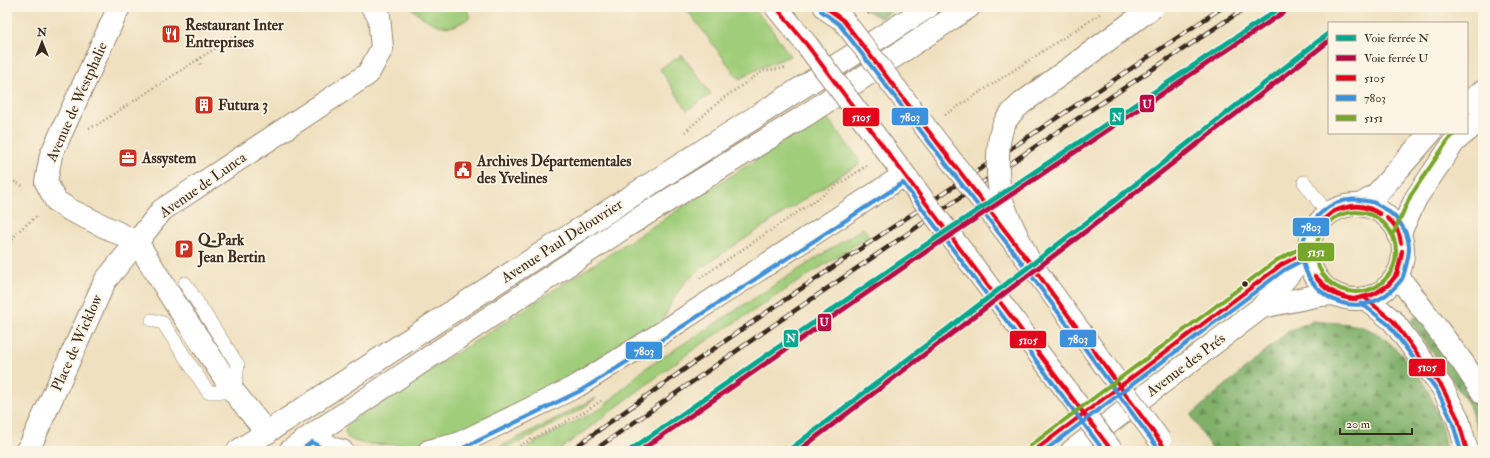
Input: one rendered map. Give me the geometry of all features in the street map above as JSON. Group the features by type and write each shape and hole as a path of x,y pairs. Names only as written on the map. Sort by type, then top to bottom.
{"main road":[{"name":"Avenue de Westphalie","path":"56,201 46,182 51,155 120,7"},
{"name":"Avenue de Lunca","path":"138,242 162,210 368,74 382,48 378,16 372,7"},
{"path":"776,7 807,45 1112,451"},
{"path":"825,7 829,11 844,14 1030,263 1164,446"},
{"name":"Avenue Paul Delouvrier","path":"238,451 536,257 928,7"},
{"name":"Avenue Paul Delouvrier","path":"290,451 317,443 622,229 806,116 969,7"},
{"path":"1030,263 1002,202 999,182 998,154 1000,133 1008,116 1022,103 1153,7"},
{"path":"1468,102 1483,91"},
{"path":"1468,130 1483,117"},
{"name":"Avenue des Prés","path":"1360,205 1375,196 1429,134"},
{"path":"1399,234 1416,198 1454,142 1463,134"},
{"path":"429,451 458,444 577,386 657,336 904,175"},
{"path":"56,201 70,210 138,242 234,392 267,433"},
{"name":"Avenue des Prés","path":"1349,205 1360,205 1372,208 1384,214 1393,223 1399,234 1402,248 1402,261 1397,275 1389,286 1378,293 1365,298 1350,299 1335,294 1324,287 1315,276 1310,264 1308,251 1311,236 1314,230 1328,214 1338,208 1349,205"},
{"name":"Place de Wicklow","path":"26,451 37,432 105,282 138,242"},
{"name":"Avenue des Prés","path":"1072,451 1262,307 1308,251"},
{"path":"1397,275 1463,363 1483,393"},
{"name":"Avenue des Prés","path":"1262,307 1335,294"},
{"path":"1365,298 1393,321 1442,386 1458,419 1467,451"},
{"path":"317,443 342,451"}],"lane":[{"path":"1304,182 1328,214"},
{"name":"Avenue des Prés","path":"1034,451 1281,265 1308,251"},
{"path":"152,320 163,323 208,392 234,392 238,365 185,284"}],"path":[{"path":"97,125 234,36"},
{"path":"198,60 202,66"},
{"path":"722,99 745,83"},
{"path":"7,250 16,233 56,201"}],"green space":[{"path":"411,7 465,7 471,17 454,26 443,26 431,22 419,15"},
{"path":"685,7 752,7 769,26 790,56 760,68 739,79"},
{"path":"860,7 898,7 881,18"},
{"path":"682,55 711,94 687,110 660,69"},
{"path":"825,115 857,157 859,165 847,171 705,265 686,281 673,299 662,322 573,377 467,431 436,441 407,445 366,444 348,438 345,432 346,427 350,422"},
{"path":"863,228 869,236 694,349 558,451 519,451 602,408 643,370"},
{"path":"1418,315 1458,370 1483,411 1483,446 1469,405 1411,321"},
{"path":"1313,321 1346,324 1365,328 1380,335 1396,349 1418,375 1431,398 1440,423 1446,451 1213,451 1191,415 1290,330"},
{"path":"596,398 582,409 502,451 492,451"}],"railway":[{"path":"570,451 650,393 812,281 1223,7"},
{"path":"593,451 778,322 1036,146 1247,7"}],"rail line":[{"name":"N","path":"629,451 924,246 1281,7"},
{"name":"U","path":"640,451 927,251 1284,12"},
{"name":"N","path":"788,451 1086,223 1328,34"},
{"name":"U","path":"798,451 1090,228 1328,42"}],"transit line":[{"name":"5105","path":"776,7 807,45 1112,451"},
{"name":"5105","path":"825,7 843,20 1030,263 1167,451"},
{"name":"7803","path":"821,11 839,24 1025,267 1160,451"},
{"name":"5151","path":"1394,232 1411,195 1449,139 1454,134"},
{"name":"7803","path":"455,451 580,391 660,341 903,183 1104,451"},
{"name":"7803","path":"1402,279 1381,298 1359,305 1338,302 1321,291 1308,275 1302,255 1306,234 1321,213 1334,204 1350,200 1369,201 1375,203 1393,215 1404,229 1408,241 1409,251 1403,277"},
{"name":"5105","path":"1334,211 1352,206 1363,206 1380,214"},
{"name":"5105","path":"1334,211 1358,207 1380,214"},
{"name":"5105","path":"1314,234 1318,224 1334,211"},
{"name":"5105","path":"1314,234 1320,222 1334,211"},
{"name":"5151","path":"1356,212 1371,215 1384,224 1393,237 1396,252 1393,267 1384,280 1371,289 1356,292 1341,289 1328,280 1319,267 1316,252 1319,237 1328,224 1341,215 1356,212"},
{"name":"5105","path":"1387,218 1397,229 1401,243"},
{"name":"5151","path":"1030,446 1277,260 1305,246"},
{"name":"5105","path":"1034,451 1281,265 1308,251"},
{"name":"5105","path":"1388,285 1398,270 1402,251"},
{"name":"5105","path":"1388,285 1397,275 1402,251"},
{"name":"7803","path":"1044,451 1284,270 1311,256"},
{"name":"5105","path":"1315,276 1337,294 1354,299"},
{"name":"5105","path":"1315,276 1327,289 1337,295 1354,299"},
{"name":"5105","path":"1354,299 1372,295 1388,285"},
{"name":"5105","path":"1354,299 1374,294 1388,285"},
{"name":"5105","path":"1365,298 1393,321 1442,387 1458,419 1467,451"},
{"name":"7803","path":"1361,303 1389,325 1437,390 1452,421 1461,451"},
{"name":"7803","path":"300,451 312,442 326,451"}],"place":[{"name":"Restaurant Inter Entreprises","path":"171,34"},
{"name":"Futura 3","path":"204,105"},
{"name":"Assystem","path":"128,158"},
{"name":"Archives Départementales des Yvelines","path":"463,170"},
{"name":"Q-Park Jean Bertin","path":"184,249"}]}
